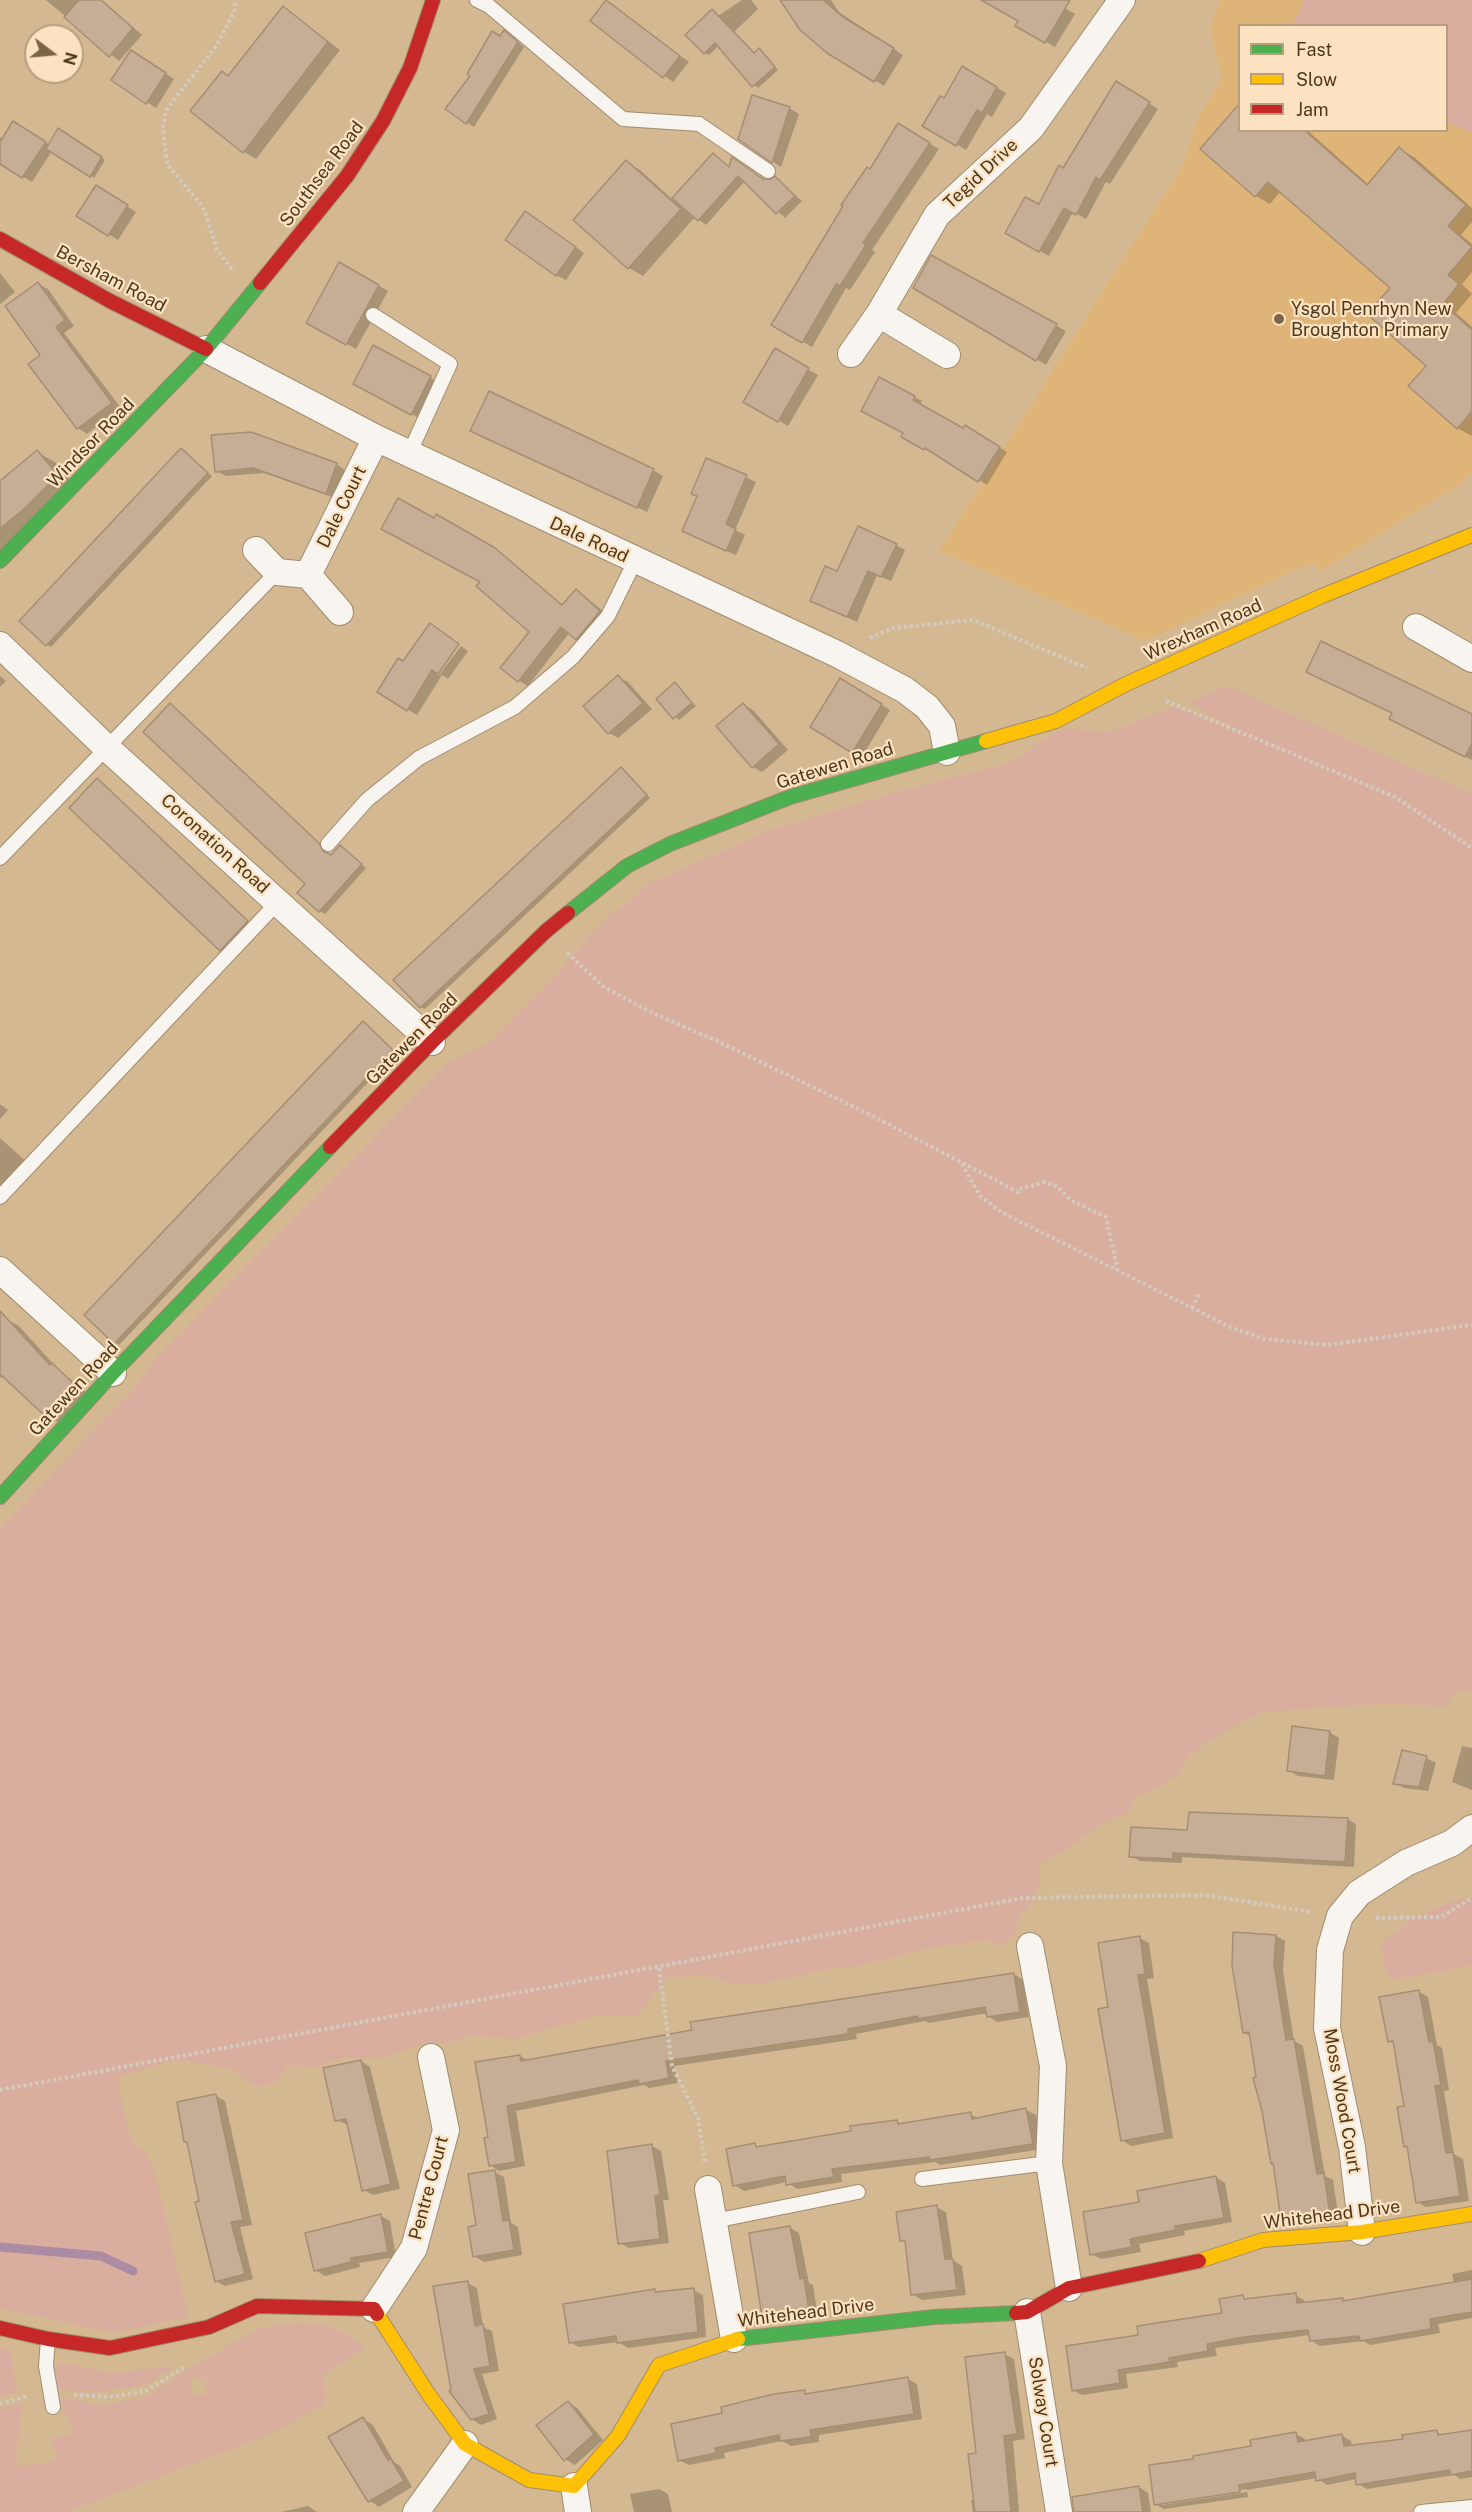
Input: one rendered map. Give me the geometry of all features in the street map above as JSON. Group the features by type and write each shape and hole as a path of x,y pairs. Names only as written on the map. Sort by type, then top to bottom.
{"main road":[{"name":"Southsea Road","path":"206,349 347,176 383,121 410,68 433,0"},
{"name":"Bersham Road","path":"0,239 110,301 206,349"},
{"name":"Windsor Road","path":"0,561 206,349"},
{"name":"Wrexham Road","path":"947,752 1056,721 1126,684 1322,596 1472,535"},
{"name":"Gatewen Road","path":"0,1497 113,1373 432,1042 546,931 627,866 670,844 790,797 947,752"},
{"name":"Whitehead Drive","path":"574,2486 618,2436 659,2365 734,2339 934,2317 1028,2312 1069,2288 1186,2265 1263,2240 1362,2232 1441,2217 1472,2214"},
{"path":"0,2328 48,2339 110,2348 209,2327 257,2306 374,2308 429,2395 465,2444 529,2480 574,2486"}],"street":[{"name":"Tegid Drive","path":"850,354 879,314 937,215 1031,128 1122,0"},
{"path":"879,314 947,355"},
{"name":"Dale Road","path":"206,349 375,438 837,654 905,690 927,707 942,726 947,752"},
{"name":"Dale Court","path":"308,575 375,438"},
{"path":"256,550 277,572 308,575 340,612"},
{"path":"1416,627 1472,659"},
{"name":"Coronation Road","path":"0,645 108,749 432,1042"},
{"path":"0,1270 113,1373"},
{"name":"Moss Wood Court","path":"1362,2232 1352,2148 1327,2028 1330,1950 1340,1916 1359,1893 1406,1863 1452,1843 1472,1828"},
{"path":"1030,1946 1053,2066 1049,2163 1069,2288"},
{"name":"Pentre Court","path":"374,2308 414,2248 446,2130 431,2057"},
{"path":"708,2189 734,2339"},
{"name":"Solway Court","path":"1028,2312 1059,2512"},
{"path":"416,2512 465,2444"},
{"path":"574,2486 578,2512"}],"lane":[{"path":"477,0 489,6 623,119 699,124 768,171"},
{"path":"373,315 450,364 409,454"},
{"path":"328,844 367,800 419,758 515,707 573,657 608,616 634,561"},
{"path":"0,858 277,572"},
{"path":"0,1197 279,902"},
{"path":"922,2179 1049,2163"},
{"path":"714,2221 858,2192"},
{"path":"48,2339 46,2366 53,2407"},
{"path":"1421,2512 1472,2507"}],"path":[{"path":"236,0 234,12 218,45 166,110 163,128 167,164 203,207 217,250 251,294"},
{"path":"837,654 892,628 973,620 1395,796 1472,848"},
{"path":"546,931 604,987 650,1012 716,1040 871,1115 1018,1192 1019,1189 1045,1182 1058,1187 1071,1200 1106,1217 1118,1272"},
{"path":"962,1164 980,1197 1001,1212 1192,1308 1254,1335 1299,1344 1327,1345 1472,1325"},
{"path":"1192,1308 1199,1294"},
{"path":"0,2090 1023,1898 1204,1895 1340,1916 1441,1917 1472,1898"},
{"path":"659,1968 672,2066 698,2118 708,2189"},
{"path":"0,2404 52,2392 109,2397 146,2391 192,2362"}],"shaded area":[{"name":"Ysgol Penrhyn New Broughton Primary","path":"1220,0 1472,0 1472,472 1461,484 1320,572 1313,562 1145,641 939,551 1182,166 1197,120 1222,77 1210,29"},
{"path":"1304,0 1472,0 1472,133 1448,122 1448,24 1293,24"},
{"path":"1227,686 1472,794 1472,1691 1455,1692 1446,1707 1389,1703 1261,1712 1209,1741 1188,1756 1181,1772 1162,1786 1137,1796 1129,1812 1095,1828 1067,1850 1040,1864 1039,1883 1031,1906 1019,1916 1015,1933 1001,1946 986,1940 939,1946 862,1965 823,1970 763,1984 730,1984 709,1975 669,1977 636,2016 597,2016 513,2039 474,2035 448,2043 424,2043 383,2058 343,2058 314,2067 288,2065 276,2082 254,2087 234,2069 188,2061 173,2061 122,2076 118,2084 131,2142 145,2152 155,2173 188,2317 114,2333 0,2308 0,1528 133,1390 158,1356 447,1063 487,1044 552,980 600,925 650,883 768,831 886,795 1011,763 1060,729 1110,732 1176,706 1245,735 1188,702"},
{"path":"1472,1897 1472,1965 1393,1980 1385,1971 1382,1944 1413,1918 1454,1901"},
{"path":"298,2323 328,2326 347,2334 365,2348 324,2374 326,2404 266,2436 66,2512 0,2512 0,2409 20,2403 22,2407 16,2456 20,2467 58,2460 51,2438 74,2434 68,2414 65,2415 61,2397 103,2406 148,2396 182,2372 260,2328","holes":["191,2378 206,2378 206,2395 191,2395"]},
{"path":"0,2348 11,2350 17,2392 0,2397"},
{"path":"59,2362 111,2373 176,2366 147,2384 95,2393 57,2389 54,2370"}],"building":[{"path":"79,0 101,0 133,28 109,57 84,35 84,24 72,24 64,17"},
{"path":"606,0 680,56 663,78 590,21"},
{"path":"780,0 823,0 843,17 894,48 874,82 827,53 800,30"},
{"path":"981,0 1070,0 1045,43 1015,26 1018,21"},
{"path":"283,6 328,42 243,153 190,111 222,71 228,76"},
{"path":"712,9 754,53 759,48 775,67 752,87 715,43 704,54 685,35"},
{"path":"504,30 518,42 466,124 445,109 470,76 467,74 492,31 500,36"},
{"path":"131,50 166,73 146,104 111,80"},
{"path":"962,66 997,87 982,113 977,110 956,146 922,126 940,96 944,98"},
{"path":"1116,81 1150,102 1100,180 1096,177 1076,215 1064,208 1039,252 1005,233 1025,197 1039,204 1059,165 1063,168"},
{"path":"752,95 790,107 772,163 738,139"},
{"path":"1238,105 1238,132 1306,132 1367,185 1399,147 1466,205 1448,226 1472,247 1448,275 1459,284 1443,304 1472,330 1472,411 1457,429 1408,386 1426,366 1367,314 1390,288 1268,182 1255,197 1200,149"},
{"path":"13,121 46,142 22,178 0,164 0,142"},
{"path":"898,123 930,143 863,243 866,245 840,286 836,284 802,343 771,325 843,206 841,205 867,167 870,169"},
{"path":"58,128 102,157 90,177 46,149"},
{"path":"713,153 729,167 732,157 763,179 771,179 775,176 795,196 776,214 738,176 698,221 672,198"},
{"path":"626,160 681,209 628,269 573,220"},
{"path":"96,185 128,205 108,236 76,216"},
{"path":"525,211 576,247 556,276 505,240"},
{"path":"931,255 1057,324 1036,361 913,288"},
{"path":"339,262 379,285 346,345 306,323"},
{"path":"38,282 65,320 56,327 112,403 77,429 28,364 40,355 5,306"},
{"path":"373,345 431,376 411,415 353,384"},
{"path":"775,348 809,368 778,422 743,402"},
{"path":"879,377 915,396 913,400 963,428 965,425 1000,447 978,482 925,448 924,450 901,437 903,433 861,411"},
{"path":"489,391 654,469 637,508 470,431"},
{"path":"251,432 337,463 326,494 253,468 215,472 211,435"},
{"path":"181,448 208,473 46,646 19,621"},
{"path":"37,450 58,475 0,529 0,481"},
{"path":"706,458 747,475 726,524 736,529 726,551 682,531 697,496 691,494"},
{"path":"398,498 434,518 436,514 495,548 562,605 576,589 600,611 576,640 561,627 518,682 500,668 529,632 476,586 480,582 381,529"},
{"path":"858,526 897,544 881,577 868,571 847,617 810,601 825,566 837,571"},
{"path":"430,623 459,644 438,674 432,670 407,711 377,692 398,658 403,661"},
{"path":"1321,641 1472,714 1472,743 1465,757 1389,719 1392,713 1306,672"},
{"path":"618,675 643,703 608,734 583,706"},
{"path":"840,678 882,704 852,753 810,727"},
{"path":"675,682 692,703 673,719 656,699"},
{"path":"170,703 319,843 323,851 331,855 340,845 362,864 319,912 297,893 305,884 143,732"},
{"path":"743,703 779,744 752,768 716,726"},
{"path":"621,767 647,795 420,1008 393,980"},
{"path":"97,778 248,921 220,951 69,808"},
{"path":"363,1021 393,1050 114,1344 84,1315"},
{"path":"0,1311 50,1365 52,1363 76,1386 47,1418 0,1374"},
{"path":"1292,1726 1330,1731 1325,1776 1287,1771"},
{"path":"1402,1750 1427,1756 1419,1787 1393,1784"},
{"path":"1189,1812 1348,1818 1345,1862 1173,1853 1173,1859 1129,1857 1131,1827 1187,1830"},
{"path":"1233,1932 1276,1935 1274,1964 1286,2040 1294,2039 1317,2174 1324,2173 1330,2216 1281,2220 1273,2163 1271,2164 1262,2111 1253,2078 1256,2077 1249,2032 1243,2033 1232,1966"},
{"path":"1140,1936 1145,1974 1138,1975 1165,2133 1121,2141 1098,2009 1108,2007 1098,1943"},
{"path":"1014,1973 1020,2012 987,2017 985,2007 918,2019 918,2016 848,2029 848,2034 666,2061 669,2078 639,2084 638,2080 507,2106 516,2162 489,2166 484,2138 488,2137 475,2062 520,2055 521,2061 692,2030 690,2022"},
{"path":"1419,1990 1429,2042 1433,2041 1441,2085 1435,2086 1446,2153 1453,2152 1460,2196 1416,2203 1407,2146 1404,2147 1397,2107 1404,2106 1393,2041 1388,2042 1379,1997"},
{"path":"361,2060 391,2184 362,2191 346,2119 335,2121 323,2068"},
{"path":"216,2094 243,2220 231,2222 245,2274 215,2282 195,2202 199,2201 187,2142 184,2142 177,2102"},
{"path":"1026,2108 1033,2144 930,2160 929,2157 832,2169 834,2177 786,2185 785,2176 733,2186 726,2149 755,2143 756,2147 851,2131 850,2126 897,2120 898,2124 971,2112 972,2119"},
{"path":"652,2144 660,2195 655,2196 660,2239 618,2244 607,2151"},
{"path":"495,2170 503,2221 509,2220 514,2250 473,2257 468,2227 476,2225 468,2174"},
{"path":"1216,2176 1224,2218 1175,2226 1176,2230 1130,2239 1132,2247 1090,2255 1083,2212 1139,2202 1137,2191"},
{"path":"937,2205 945,2259 953,2259 957,2290 911,2295 905,2241 900,2241 896,2212"},
{"path":"381,2214 388,2252 351,2258 351,2262 314,2271 305,2233"},
{"path":"790,2226 800,2279 804,2278 809,2312 762,2317 749,2233"},
{"path":"1472,2279 1472,2312 1430,2319 1431,2329 1360,2341 1359,2336 1310,2341 1308,2330 1244,2337 1207,2344 1208,2351 1169,2358 1170,2362 1118,2370 1120,2383 1072,2391 1066,2346 1138,2335 1137,2326 1222,2313 1219,2299 1243,2295 1244,2299 1296,2293 1297,2303 1343,2298 1343,2301"},
{"path":"468,2281 475,2326 483,2324 490,2366 474,2369 489,2414 471,2420 449,2391 451,2390 433,2286"},
{"path":"694,2288 698,2332 617,2343 616,2336 569,2343 563,2304 655,2289 655,2292"},
{"path":"1005,2352 1017,2434 1004,2436 1011,2512 975,2512 968,2454 976,2453 965,2357"},
{"path":"908,2377 914,2414 810,2430 811,2437 780,2441 779,2435 715,2448 716,2453 678,2461 671,2424 722,2413 721,2407 774,2394 805,2390 805,2394"},
{"path":"568,2401 594,2434 564,2461 536,2425"},
{"path":"363,2417 388,2460 391,2459 404,2481 368,2502 328,2437"},
{"path":"1437,2430 1438,2435 1472,2430 1472,2471 1450,2475 1450,2470 1356,2485 1355,2473 1316,2481 1315,2472 1239,2485 1240,2492 1154,2505 1149,2465 1193,2459 1193,2456 1251,2446 1250,2440 1296,2432 1298,2442 1342,2434 1344,2446 1403,2439 1402,2435"},
{"path":"1139,2486 1143,2512 1074,2512 1072,2497"}],"waterway":[{"path":"0,2247 101,2256 133,2271"}],"traffic: fast":[{"path":"0,561 206,349 260,283"},
{"path":"568,913 627,866 670,844 790,797 986,741"},
{"path":"0,1497 113,1373 330,1147"},
{"path":"738,2339 934,2317 1016,2313"}],"traffic: slow":[{"path":"986,741 1056,721 1126,684 1322,596 1472,535"},
{"path":"1199,2261 1263,2240 1362,2232 1472,2214"},
{"path":"377,2314 429,2395 465,2444 529,2480 574,2486 618,2436 659,2365 738,2339"}],"traffic: jam":[{"path":"260,283 347,176 383,121 410,68 433,0"},
{"path":"0,239 110,301 206,349"},
{"path":"330,1147 432,1042 546,931 568,913"},
{"path":"1016,2313 1027,2312 1069,2288 1199,2261"},
{"path":"0,2328 48,2339 110,2348 209,2327 257,2306 374,2309 377,2314"}],"place":[{"name":"Ysgol Penrhyn New Broughton Primary","path":"1279,319"}]}
